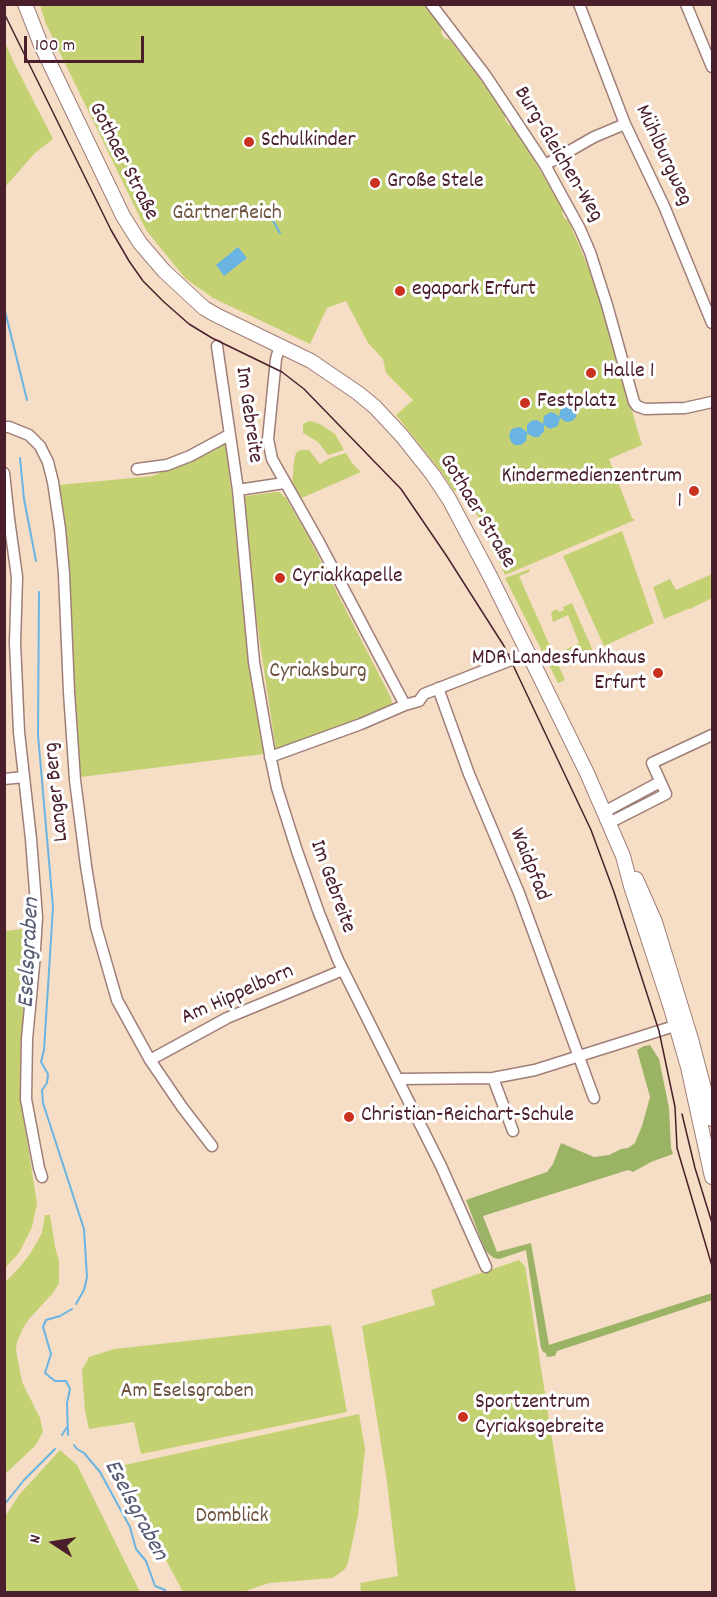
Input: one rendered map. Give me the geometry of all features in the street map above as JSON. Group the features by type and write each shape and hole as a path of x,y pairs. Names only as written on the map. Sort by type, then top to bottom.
{"main road":[{"name":"Gothaer Straße","path":"25,4 40,45 123,216 140,243 169,276 204,308 311,361 375,407 402,436 449,499 529,653 623,856 631,886 681,1024 712,1119"},
{"name":"Gothaer Straße","path":"681,1024 712,1177"}],"street":[{"name":"Burg-Gleichen-Weg","path":"431,4 486,76 545,165 580,229 608,305 634,402 645,409 685,408 712,402"},
{"name":"Mühlburgweg","path":"579,4 625,124 664,206 712,323"},
{"path":"686,4 712,67"},
{"path":"545,165 594,137 625,124"},
{"path":"280,345 276,358 268,439 272,459 319,542 405,705"},
{"name":"Im Gebreite","path":"217,346 238,490 254,662 277,788 319,913 343,970 399,1079 486,1266"},
{"name":"Langer Berg","path":"4,427 29,435 40,446 48,462 53,482 60,529 75,780 96,927 117,1000 150,1060 212,1146"},
{"path":"137,469 167,465 190,456 229,435"},
{"path":"4,472 17,577 16,666 19,732 37,916 27,1039 26,1099 42,1177"},
{"name":"Im Gebreite","path":"238,490 284,483"},
{"path":"270,757 419,701 424,694 529,653"},
{"name":"Waidpfad","path":"438,688 469,774 519,893 594,1098"},
{"path":"606,817 660,782 652,763 712,735"},
{"path":"4,779 24,777"},
{"name":"Am Hippelborn","path":"150,1060 227,1018 343,970"},
{"path":"399,1079 493,1078 535,1070 681,1024"},
{"path":"493,1078 513,1131"}],"green space":[{"name":"egapark Erfurt","path":"40,5 424,5 442,29 441,33 445,39 449,39 481,80 505,115 505,120 513,126 564,209 562,213 568,220 582,252 595,285 642,445 609,459 632,518 635,520 505,575 470,503 460,489 454,491 396,415 413,400 386,373 383,359 368,343 346,301 327,308 310,344 213,298 185,278 146,230 46,24"},
{"path":"4,40 53,139 35,153 5,187"},
{"path":"311,421 335,434 344,450 328,455 318,442 303,433 303,425"},
{"path":"225,442 254,698 264,754 81,777 74,692 69,574 59,485 153,476"},
{"path":"300,450 309,450 320,464 346,453 361,472 299,498 292,485 294,461 296,453"},
{"name":"Cyriaksburg","path":"279,492 286,498 308,536 392,704 387,709 276,751 255,610 243,501 247,496"},
{"path":"622,531 654,623 604,646 563,556"},
{"path":"530,569 529,572 519,576 565,680 558,683 505,578"},
{"path":"712,574 712,598 664,619 653,587 670,579 676,590"},
{"path":"572,603 593,651 570,661 565,650 579,643 568,615 553,622 551,612 557,609 559,612 564,610 563,607"},
{"path":"31,928 22,1031 21,1101 37,1204 32,1227 19,1253 5,1268 5,931"},
{"path":"650,1045 659,1059 669,1108 673,1154 633,1172 628,1170 483,1216 497,1252 531,1243 549,1345 712,1293 712,1300 557,1351 555,1356 547,1357 541,1348 526,1250 499,1259 490,1255 486,1251 466,1200 547,1172 553,1164 561,1143 594,1157 609,1155 635,1143 650,1097 637,1050"},
{"path":"45,1215 50,1215 59,1261 59,1283 23,1328 16,1350 22,1382 40,1418 43,1432 35,1446 5,1474 5,1282 30,1254 42,1233"},
{"name":"Sportzentrum Cyriaksgebreite","path":"519,1260 525,1266 576,1592 361,1592 360,1583 398,1576 387,1482 362,1326 435,1305 431,1290"},
{"name":"Am Eselsgraben","path":"331,1325 347,1412 141,1454 134,1422 89,1429 85,1411 82,1370 89,1357 114,1349"},
{"name":"Domblick","path":"359,1414 365,1449 358,1515 345,1569 333,1578 269,1583 243,1592 183,1592 126,1485 120,1466"},
{"path":"60,1450 77,1465 140,1592 5,1592 5,1515 19,1495"}],"water":[{"path":"238,247 247,258 224,276 216,265"},
{"path":"565,405 573,406 577,411 572,421 566,422 560,418 558,426 550,429 544,425 544,431 539,437 533,437 527,433 526,441 521,445 511,442 509,435 511,430 520,427 527,432 527,425 531,421 537,420 543,424 544,416 551,412 559,417"}],"waterway":[{"path":"268,212 280,233"},
{"name":"Eselsgraben","path":"4,307 27,400"},
{"name":"Eselsgraben","path":"20,458 24,499 36,561"},
{"name":"Eselsgraben","path":"39,592 38,735 53,907 44,1050 41,1062 48,1074 47,1083 42,1090 43,1103 84,1229 87,1277 84,1290 76,1304"},
{"name":"Eselsgraben","path":"68,1435 67,1403 70,1389 66,1381 55,1381 45,1373 51,1354 43,1327 46,1320 72,1309"},
{"name":"Eselsgraben","path":"62,1435 67,1427"},
{"name":"Eselsgraben","path":"74,1445 100,1472 130,1527 136,1549 146,1561 155,1586 165,1592"},
{"path":"4,1505 24,1480 55,1449"}],"tram line":[{"path":"4,13 111,230 143,281 189,324 212,338 282,372 304,389 401,489 504,646 591,830 614,892 659,1031 675,1107 677,1148 712,1266"},
{"path":"682,1114 712,1223"}],"place":[{"name":"Schulkinder","path":"249,142"},
{"name":"Große Stele","path":"375,183"},
{"name":"egapark Erfurt","path":"400,291"},
{"name":"Halle 1","path":"591,373"},
{"name":"Festplatz","path":"525,403"},
{"name":"Kindermedienzentrum 1","path":"694,491"},
{"name":"Cyriakkapelle","path":"280,578"},
{"name":"MDR Landesfunkhaus Erfurt","path":"658,673"},
{"name":"Christian-Reichart-Schule","path":"349,1117"},
{"name":"Sportzentrum Cyriaksgebreite","path":"463,1417"}],"park label":[{"name":"GärtnerReich","path":"227,215"}]}
